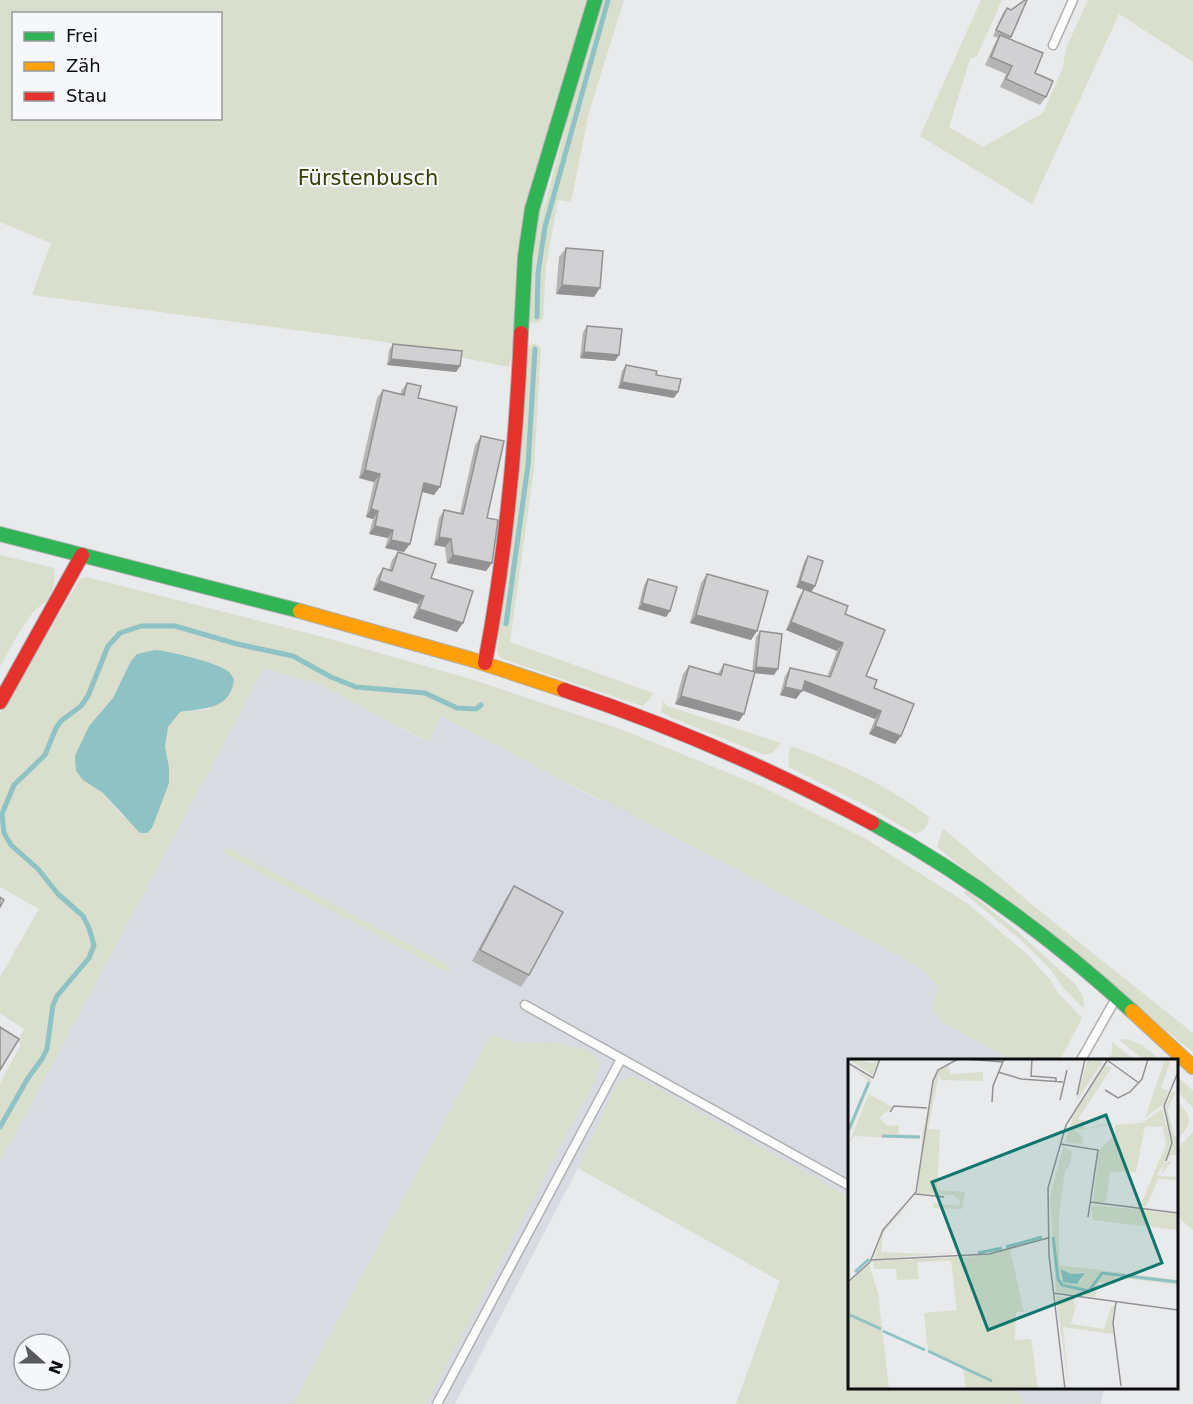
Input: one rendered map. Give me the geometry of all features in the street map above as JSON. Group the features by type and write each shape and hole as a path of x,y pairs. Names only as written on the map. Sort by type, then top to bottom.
{"main road":[{"path":"484,663 504,554 516,451 528,231 535,199 595,0"},
{"path":"0,534 348,623 484,663 666,727 756,764 837,803 918,848 973,884 1068,955 1193,1066"},
{"path":"0,702 82,555"}],"lane":[{"path":"1053,45 1073,0"},
{"path":"1082,1059 1117,997"},
{"path":"525,1005 848,1185"},
{"path":"437,1404 621,1059"}],"shaded area":[{"path":"264,667 316,683 428,742 441,716 601,801 603,798 918,966 938,987 932,1006 940,1021 1010,1059 848,1059 848,1389 1104,1389 1101,1404 736,1404 780,1281 578,1168 455,1404 0,1404 0,1162"}],"green space":[{"name":"Fürstenbusch","path":"0,0 587,0 509,367 379,341 32,295 51,243 0,222"},
{"path":"599,0 624,0 589,112 571,202 558,200 546,266 543,319 538,323 526,322 528,268"},
{"path":"981,0 1002,0 977,56 970,59 949,127 983,147 1043,113 1063,67 1066,48 1088,0 1193,0 1193,62 1119,14 1032,204 920,136"},
{"path":"535,343 541,348 534,469 510,642 653,693 642,706 500,658 497,651 526,348"},
{"path":"0,555 54,568 55,575 48,599 27,621 0,667"},
{"path":"86,577 323,637 471,679 623,730 765,788 866,839 968,904 1028,955 1058,993 1082,1018 1061,1059 1010,1059 940,1021 932,1006 938,987 918,966 603,799 602,801 441,716 429,742 316,683 264,668 0,1162 0,1083 21,1044 17,1042 24,1029 0,1013 0,977 39,909 0,887 0,713 80,579","holes":["155,650 175,653 210,709 180,712 168,727 165,747 169,767 152,828 123,817 103,793 83,780 89,726 113,698 131,661"]},
{"path":"663,701 667,706 781,743 773,753 764,755 670,717 661,712"},
{"path":"791,746 845,768 897,795 929,817 926,826 915,834 867,806 789,767 788,754"},
{"path":"944,829 1030,903 1193,1033 1193,1052 937,847"},
{"path":"227,847 448,965 449,971 446,972 225,854 222,852"},
{"path":"966,890 1016,930 1076,985 1083,997 1084,1009 1063,988 1051,970 1023,942 964,893"},
{"path":"491,1034 517,1043 555,1042 589,1051 601,1060 594,1082 426,1404 293,1404"},
{"path":"1127,1039 1142,1045 1160,1059 1144,1059 1119,1040"},
{"path":"1112,1042 1134,1059 1107,1059 1112,1054"},
{"path":"631,1076 652,1085 848,1196 848,1389 1016,1389 1024,1404 736,1404 780,1281 578,1168 617,1083"},
{"path":"1178,1077 1193,1091 1193,1108 1178,1092"},
{"path":"1178,1102 1188,1116 1186,1129 1178,1139"},
{"path":"1193,1132 1193,1230 1178,1217 1178,1148"}],"water":[{"path":"155,650 205,661 229,672 234,680 232,690 221,702 207,708 180,712 168,727 165,747 169,783 152,828 147,833 140,833 103,793 83,780 76,771 75,756 89,726 113,698 131,661 137,654"}],"building":[{"path":"1027,0 1011,37 996,30 1007,8 1011,10"},
{"path":"1000,35 1043,53 1035,73 1053,81 1046,97 1006,79 1012,66 991,57"},
{"path":"566,248 603,251 600,288 562,285"},
{"path":"587,326 622,329 619,355 584,352"},
{"path":"393,344 462,351 460,366 391,359"},
{"path":"626,365 657,371 656,375 681,379 678,392 622,382"},
{"path":"407,383 421,386 418,398 457,407 440,487 424,483 410,544 391,540 393,530 375,526 378,511 371,509 380,474 365,470 383,390 404,395"},
{"path":"481,436 504,441 487,518 498,520 492,563 453,555 451,539 439,537 444,510 463,514"},
{"path":"398,552 436,564 431,578 473,591 463,623 419,609 424,596 379,581 383,568 392,571"},
{"path":"808,556 823,561 815,586 800,581"},
{"path":"707,574 768,591 757,631 696,615"},
{"path":"648,579 677,587 670,611 642,603"},
{"path":"804,589 848,606 845,614 885,630 866,676 877,680 874,688 914,704 901,736 875,726 881,711 805,681 802,691 785,687 790,668 830,677 843,643 791,622"},
{"path":"760,631 782,634 778,669 756,667"},
{"path":"724,664 755,672 744,714 681,696 689,666 721,675"},
{"path":"514,886 563,912 529,975 480,950"},
{"path":"0,1027 19,1039 0,1070"}],"waterway":[{"path":"537,317 538,273 545,227 608,0"},
{"path":"506,624 528,465 535,349"},
{"path":"0,1127 47,1049 53,1005 57,996 89,958 94,945 83,916 58,894 38,869 11,845 4,833 2,814 14,785 45,755 61,721 81,706 88,696 108,646 120,633 141,626 175,626 237,644 293,656 331,677 356,687 425,693 457,708 476,709 481,705"}],"traffic: fast":[{"path":"521,333 525,257 532,209 595,0"},
{"path":"0,534 300,611"},
{"path":"872,823 941,864 1008,909 1071,958 1132,1011"}],"traffic: slow":[{"path":"300,611 470,659 564,690"},
{"path":"1132,1011 1193,1067"}],"traffic: jam":[{"path":"485,663 499,581 509,499 521,333"},
{"path":"0,702 82,555"},
{"path":"564,690 682,733 797,785 872,823"}]}
